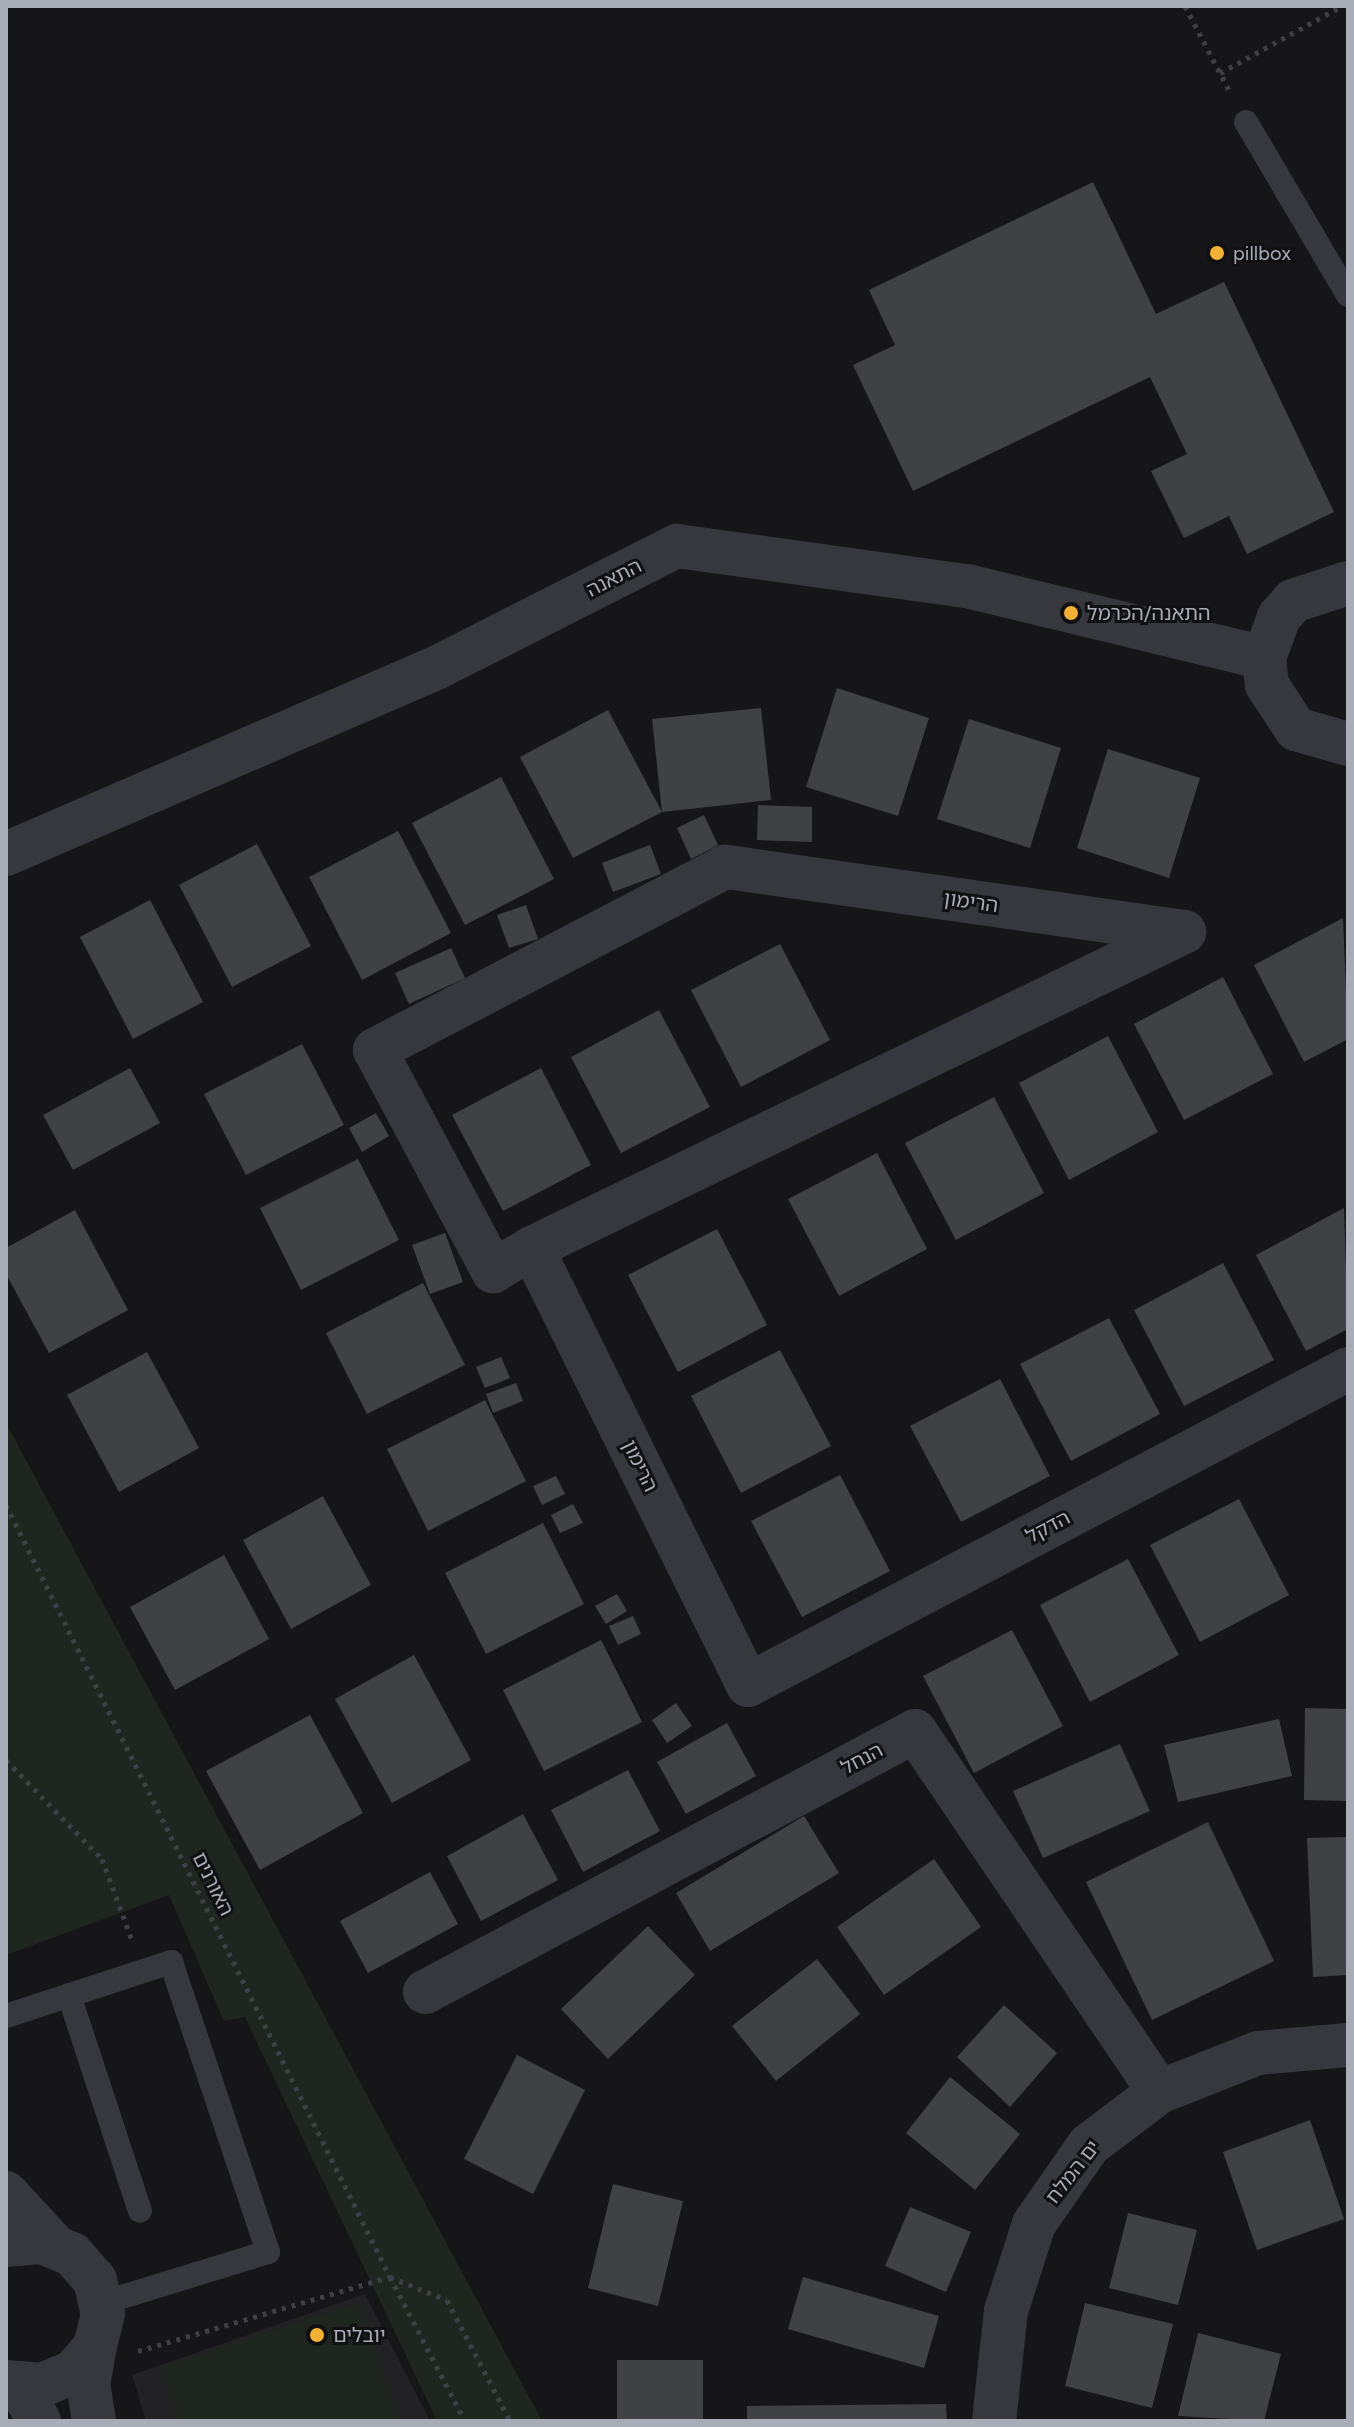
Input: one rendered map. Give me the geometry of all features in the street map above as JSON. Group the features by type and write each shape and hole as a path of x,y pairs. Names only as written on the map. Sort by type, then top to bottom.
{"street":[{"name":"התאנה","path":"6,854 438,667 677,546 967,586 1264,658"},
{"path":"1348,583 1293,601 1279,617 1264,658 1267,685 1296,729 1348,744"},
{"name":"הרימון","path":"725,867 1184,932 1142,953 532,1248 493,1271 375,1050 725,867"},
{"name":"הרימון","path":"532,1248 748,1685"},
{"name":"הדקל","path":"748,1685 1348,1369"},
{"name":"הנחל","path":"425,1992 915,1731 1159,2092"},
{"name":"ים המלח","path":"994,2421 1006,2311 1034,2224 1089,2145 1159,2092 1258,2053 1348,2045"},
{"path":"6,2193 53,2244 81,2262 99,2329 88,2385 94,2421"},
{"path":"6,2245 53,2244"},
{"path":"21,2396 64,2378 99,2329"}],"lane":[{"path":"1246,122 1348,295"},
{"path":"6,2016 171,1962 268,2252 99,2329"},
{"path":"69,1995 140,2211"}],"path":[{"path":"1185,6 1246,122"},
{"path":"1220,73 1342,6"},
{"name":"האורנים","path":"6,1505 390,2277 465,2421"},
{"path":"6,1760 102,1859 143,1971"},
{"path":"99,2329 145,2354 390,2277 447,2300 510,2421"}],"shaded area":[{"path":"6,1423 542,2421 437,2421 245,2017 224,2021 169,1895 6,1955"},
{"name":"יובלים","path":"365,2294 430,2421 146,2421 132,2375"},
{"name":"יובלים","path":"359,2303 397,2421 180,2421 162,2366"}],"building":[{"path":"1093,182 1156,314 1224,282 1334,512 1247,554 1229,516 1184,538 1151,471 1187,454 1150,377 913,491 853,365 895,345 869,290"},
{"path":"837,688 929,718 898,816 806,787"},
{"path":"761,708 771,800 662,812 652,719"},
{"path":"608,710 662,812 573,858 520,757"},
{"path":"969,719 1061,748 1030,848 937,819"},
{"path":"1108,749 1200,778 1169,878 1077,848"},
{"path":"501,777 554,879 465,925 412,823"},
{"path":"758,805 812,807 812,842 757,840"},
{"path":"704,815 718,845 691,859 677,828"},
{"path":"398,831 451,933 362,980 309,877"},
{"path":"257,844 311,946 232,987 179,885"},
{"path":"650,845 661,874 613,892 602,863"},
{"path":"150,900 203,1002 133,1039 80,937"},
{"path":"526,905 538,939 509,948 497,915"},
{"path":"1343,918 1348,1039 1304,1062 1254,965"},
{"path":"780,944 830,1040 741,1087 691,990"},
{"path":"451,948 465,978 409,1004 395,973"},
{"path":"1223,977 1273,1074 1184,1120 1134,1024"},
{"path":"659,1010 710,1107 621,1153 571,1057"},
{"path":"1108,1036 1158,1132 1069,1180 1019,1083"},
{"path":"302,1044 344,1125 246,1175 204,1094"},
{"path":"130,1068 160,1123 73,1170 43,1115"},
{"path":"541,1068 591,1165 503,1211 452,1115"},
{"path":"994,1097 1044,1193 956,1240 905,1143"},
{"path":"376,1113 389,1136 362,1152 349,1128"},
{"path":"877,1153 927,1249 839,1296 788,1199"},
{"path":"358,1159 399,1240 301,1290 260,1208"},
{"path":"1344,1208 1348,1329 1306,1351 1256,1255"},
{"path":"75,1210 128,1310 49,1353 6,1274 6,1248"},
{"path":"717,1229 767,1325 678,1372 628,1275"},
{"path":"445,1233 463,1282 430,1294 412,1245"},
{"path":"1223,1263 1274,1360 1184,1406 1134,1310"},
{"path":"423,1283 465,1365 367,1414 326,1333"},
{"path":"1109,1318 1160,1414 1071,1461 1020,1364"},
{"path":"780,1350 831,1446 741,1493 691,1396"},
{"path":"147,1352 199,1448 119,1492 67,1395"},
{"path":"501,1357 510,1378 485,1388 476,1367"},
{"path":"1000,1379 1050,1476 961,1522 910,1426"},
{"path":"516,1383 523,1401 493,1413 486,1394"},
{"path":"485,1400 526,1481 428,1531 387,1449"},
{"path":"840,1475 890,1571 802,1617 751,1521"},
{"path":"556,1476 565,1494 542,1505 533,1486"},
{"path":"323,1496 371,1585 291,1629 243,1540"},
{"path":"1239,1499 1289,1595 1200,1642 1150,1545"},
{"path":"573,1504 583,1523 560,1533 551,1515"},
{"path":"543,1523 584,1604 486,1654 445,1573"},
{"path":"224,1555 269,1639 175,1690 130,1607"},
{"path":"1128,1559 1179,1655 1090,1702 1040,1605"},
{"path":"617,1594 627,1611 606,1624 595,1606"},
{"path":"633,1616 641,1634 618,1645 609,1626"},
{"path":"1012,1630 1063,1726 974,1773 923,1676"},
{"path":"601,1640 642,1722 544,1771 503,1690"},
{"path":"414,1655 471,1760 392,1803 335,1699"},
{"path":"676,1703 692,1726 667,1743 652,1720"},
{"path":"1305,1708 1348,1709 1348,1801 1304,1800"},
{"path":"310,1715 363,1813 260,1870 206,1771"},
{"path":"1279,1719 1292,1776 1178,1802 1164,1745"},
{"path":"727,1723 756,1776 686,1814 657,1762"},
{"path":"1120,1744 1150,1811 1043,1858 1013,1791"},
{"path":"628,1770 660,1831 583,1872 551,1810"},
{"path":"523,1814 558,1880 481,1921 447,1856"},
{"path":"804,1816 839,1873 710,1951 676,1893"},
{"path":"1208,1822 1274,1961 1152,2020 1086,1882"},
{"path":"1348,1837 1348,1975 1313,1977 1307,1838"},
{"path":"934,1859 981,1927 884,1995 837,1927"},
{"path":"430,1872 458,1924 368,1973 340,1921"},
{"path":"648,1926 695,1975 608,2059 561,2009"},
{"path":"817,1959 860,2014 776,2081 732,2026"},
{"path":"1004,2005 1057,2053 1010,2107 957,2057"},
{"path":"517,2055 585,2090 533,2194 464,2159"},
{"path":"950,2077 1020,2134 975,2190 906,2133"},
{"path":"1310,2120 1344,2219 1257,2250 1223,2152"},
{"path":"613,2184 683,2201 658,2306 588,2288"},
{"path":"910,2207 971,2232 946,2292 885,2266"},
{"path":"1128,2213 1197,2230 1178,2305 1109,2288"},
{"path":"803,2277 939,2316 924,2368 788,2329"},
{"path":"1085,2303 1173,2324 1152,2408 1065,2386"},
{"path":"1198,2333 1281,2354 1264,2421 1178,2416"},
{"path":"617,2360 703,2360 703,2421 617,2421"},
{"path":"946,2404 947,2421 747,2421 747,2406"}],"place":[{"name":"pillbox","path":"1217,253"},
{"name":"התאנה/הכרמל","path":"1071,613"},
{"name":"יובלים","path":"317,2335"}]}
